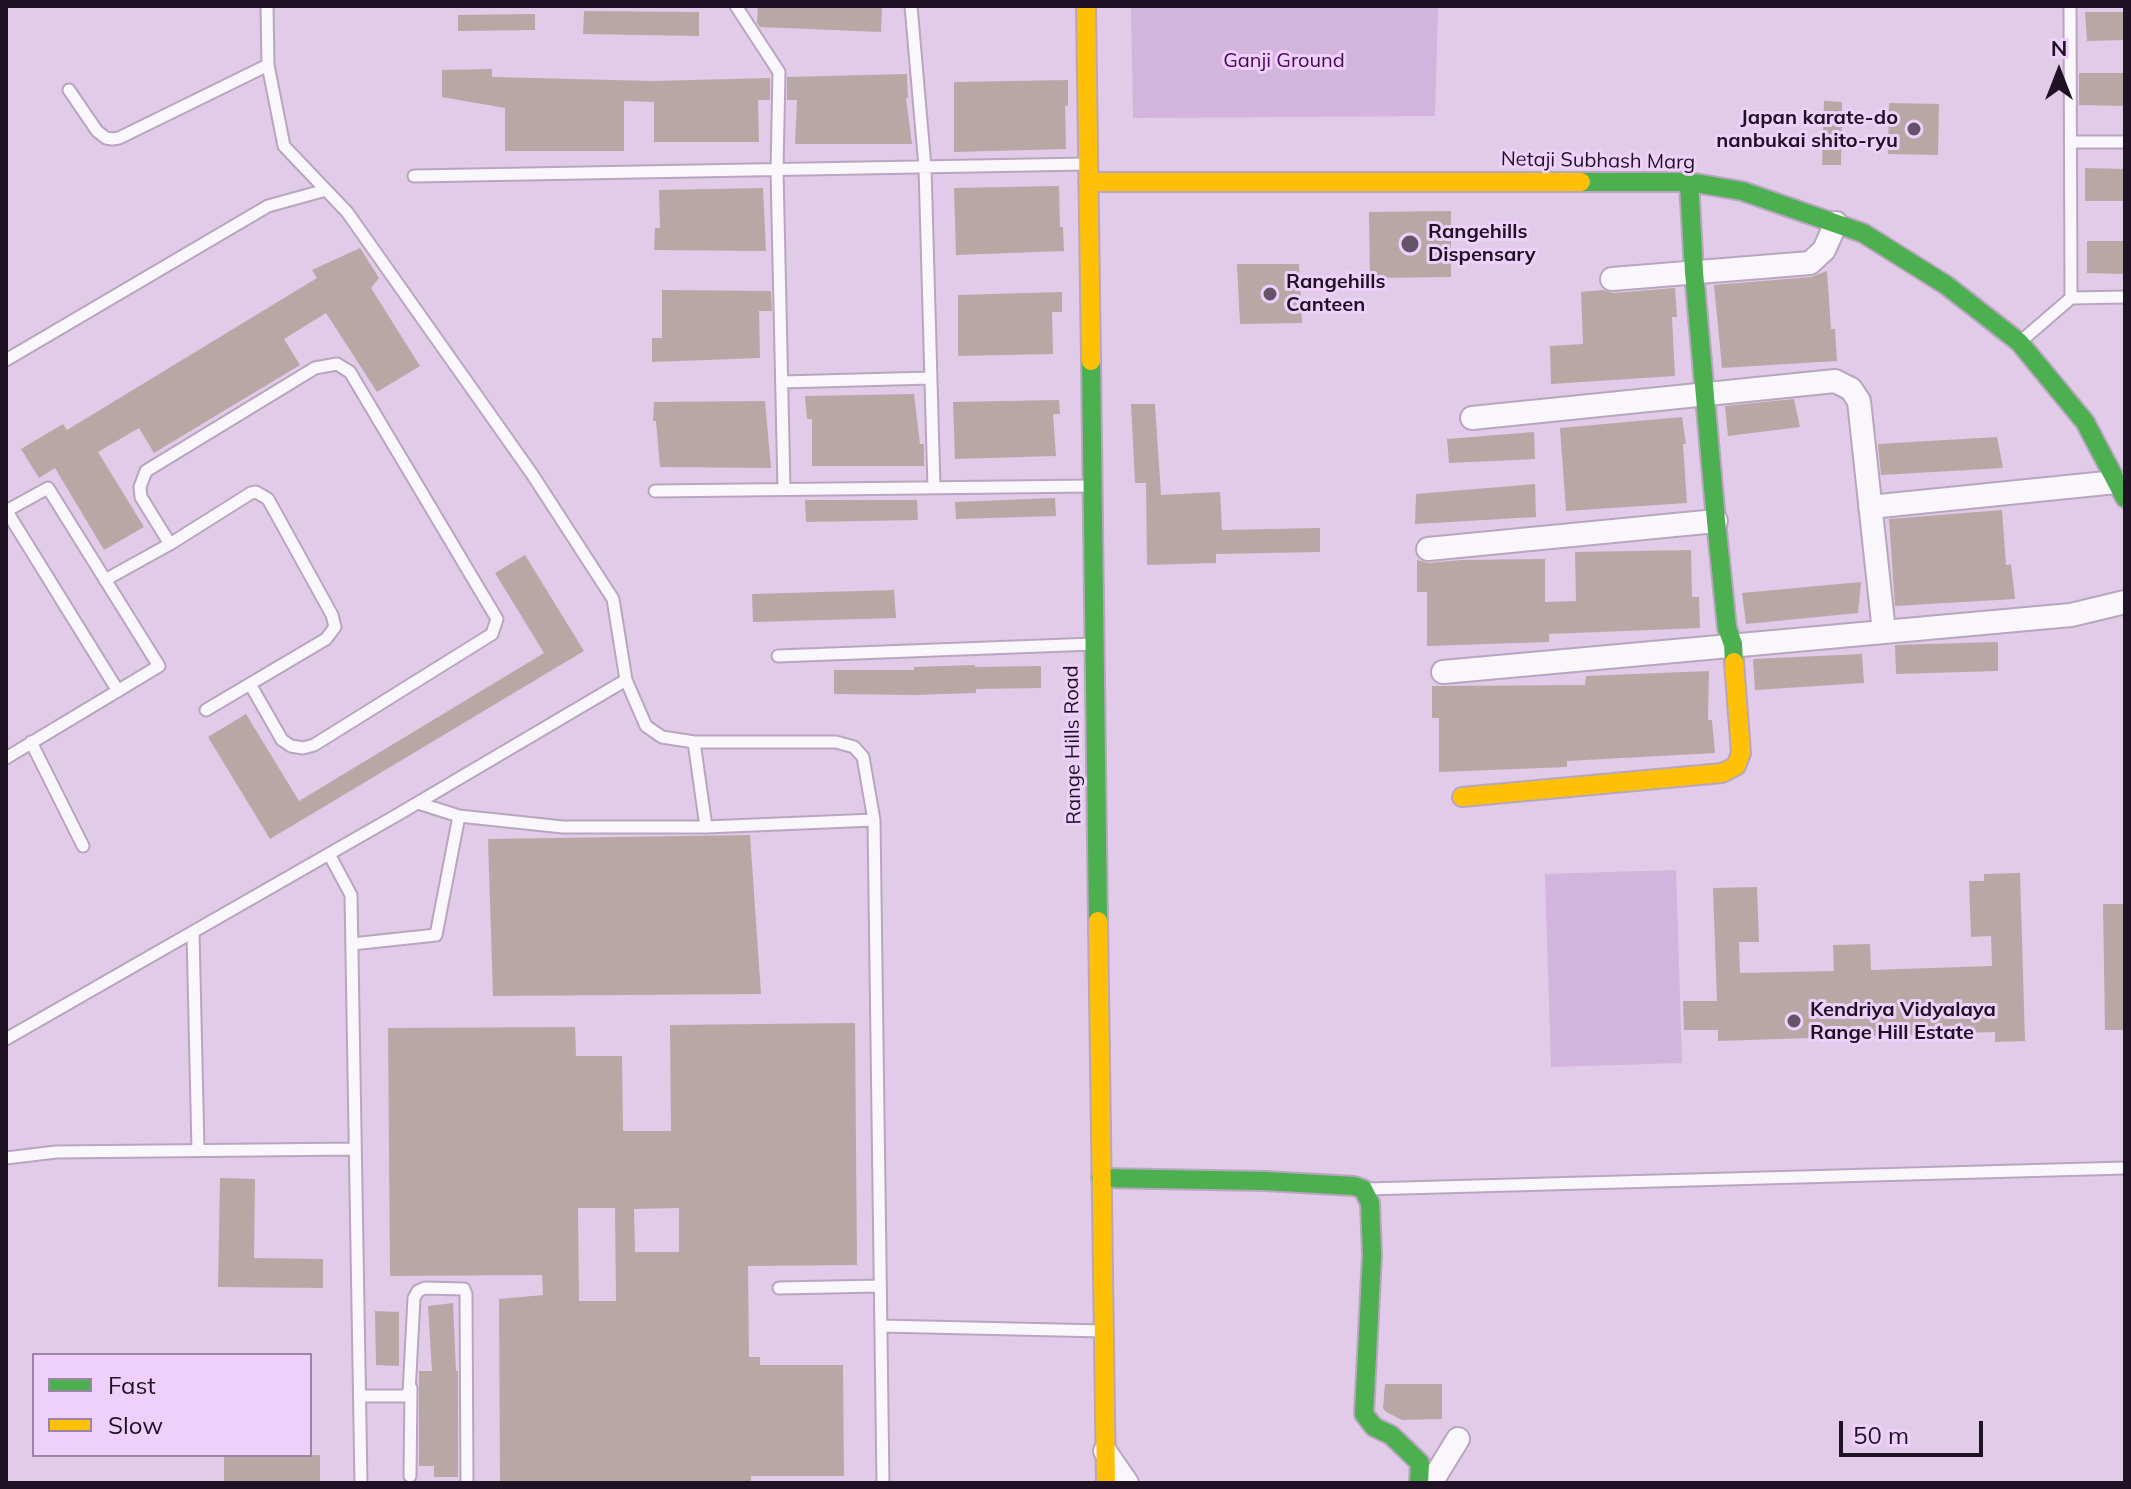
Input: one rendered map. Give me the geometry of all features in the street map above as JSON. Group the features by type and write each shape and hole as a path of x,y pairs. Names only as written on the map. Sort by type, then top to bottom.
{"street":[{"name":"Range Hills Road","path":"1086,6 1106,1483"},
{"name":"Netaji Subhash Marg","path":"1088,173 1689,182 1742,191 1863,233 1946,285 2019,342 2085,422 2121,490"},
{"path":"1462,797 1722,773 1736,766 1741,753 1733,644 1727,628 1716,521 1689,182"},
{"path":"1612,279 1810,263 1824,250 1836,223"},
{"path":"1472,418 1835,381 1851,389 1859,401 1884,632"},
{"path":"1870,507 2121,490"},
{"path":"1428,549 1716,521"},
{"path":"1443,672 2071,615 2125,602"},
{"path":"1101,1178 1265,1181 1363,1189 1370,1203 1372,1255 1364,1414 1374,1427 1399,1441 1420,1463 1419,1483"},
{"path":"1431,1483 1458,1439"},
{"path":"1105,1450 1127,1483"}],"lane":[{"path":"267,6 268,65 284,146 347,212 523,462 613,599 626,680 646,726 662,737 694,742 836,742 854,747 863,757 874,820 883,1483"},
{"path":"736,6 779,72 777,170 784,489"},
{"path":"911,6 925,167 934,488"},
{"path":"2070,6 2071,298"},
{"path":"69,90 100,135 119,138 268,65"},
{"path":"2071,142 2125,142"},
{"path":"414,176 925,167 1088,173"},
{"path":"6,360 268,206 326,190"},
{"path":"2019,342 2071,298 2125,297"},
{"path":"170,544 141,497 140,487 146,471 315,368 337,364 350,372 497,619 492,634 314,745 303,748 291,746 282,740 250,684"},
{"path":"782,382 931,378"},
{"path":"655,491 1092,486"},
{"path":"6,758 31,742 118,691 159,666 48,488 6,510 118,691"},
{"path":"105,580 251,493 256,492 268,499 332,615 335,627 326,639 206,710"},
{"path":"778,656 1094,644"},
{"path":"6,1039 626,680"},
{"path":"31,742 83,846"},
{"path":"694,742 706,827"},
{"path":"418,803 459,816 563,827 706,827 874,820"},
{"path":"352,944 436,935 459,816"},
{"path":"329,854 351,895 361,1483"},
{"path":"193,932 198,1150"},
{"path":"6,1158 56,1152 355,1149"},
{"path":"1363,1189 2125,1168"},
{"path":"779,1288 880,1286"},
{"path":"410,1476 415,1294 425,1288 462,1288 466,1294 467,1483"},
{"path":"881,1326 1103,1331"},
{"path":"360,1396 403,1396 409,1393 411,1387"}],"green space":[{"name":"Ganji Ground","path":"1131,6 1438,6 1435,116 1133,118"},
{"path":"1676,870 1682,1063 1551,1067 1545,874"}],"building":[{"path":"758,6 882,7 881,32 760,27 757,23"},
{"path":"584,11 699,12 699,36 583,34"},
{"path":"2085,12 2125,12 2125,40 2087,41"},
{"path":"535,14 535,30 458,31 458,15"},
{"path":"492,69 492,77 653,81 770,78 770,100 758,100 759,142 654,142 654,102 624,101 624,151 505,151 505,108 442,97 442,70"},
{"path":"2079,73 2125,73 2125,106 2079,105"},
{"path":"907,74 906,98 912,144 795,144 797,100 787,100 787,77"},
{"path":"1068,80 1066,149 954,152 954,82"},
{"path":"1824,101 1842,102 1841,165 1822,165"},
{"name":"Japan karate-do nanbukai shito-ryu","path":"1889,103 1939,104 1938,155 1888,154"},
{"path":"2085,168 2125,169 2125,201 2085,201"},
{"path":"1059,186 1064,251 956,255 954,188"},
{"path":"763,188 766,251 654,250 655,228 660,228 659,190"},
{"name":"Rangehills Dispensary","path":"1451,211 1451,277 1370,278 1369,212"},
{"path":"2087,241 2125,241 2125,274 2087,273"},
{"path":"360,248 379,278 371,288 420,366 377,392 326,313 284,339 300,365 154,453 139,428 98,452 144,527 104,550 55,468 39,478 21,449 63,424 67,430 317,278 312,270"},
{"name":"Rangehills Canteen","path":"1237,264 1299,264 1302,323 1240,324"},
{"path":"1827,271 1831,329 1835,329 1837,361 1722,368 1714,285 1811,277"},
{"path":"1675,288 1677,317 1672,317 1675,376 1551,384 1550,346 1583,344 1581,292"},
{"path":"662,290 771,291 772,311 759,311 760,358 652,362 652,338 662,338"},
{"path":"1062,292 1062,312 1052,312 1053,354 958,356 958,295"},
{"path":"914,394 920,444 924,444 924,466 812,466 812,419 807,419 805,396"},
{"path":"1794,399 1800,427 1728,436 1725,406"},
{"path":"1059,400 1060,414 1053,414 1056,456 955,459 953,402"},
{"path":"765,401 771,468 660,467 656,421 653,421 654,402"},
{"path":"1131,404 1155,404 1161,495 1220,492 1222,530 1320,528 1320,552 1216,554 1216,563 1147,565 1146,483 1135,483"},
{"path":"1682,417 1686,444 1683,444 1687,503 1566,511 1560,428"},
{"path":"1534,432 1535,459 1449,463 1447,439"},
{"path":"1997,437 2003,468 1881,475 1878,444"},
{"path":"1535,484 1536,517 1415,524 1416,494"},
{"path":"1055,498 1056,516 956,519 955,502"},
{"path":"805,500 917,500 918,520 806,522"},
{"path":"2002,510 2006,565 2011,564 2015,599 1895,606 1889,519"},
{"path":"1691,550 1692,597 1699,597 1700,628 1549,634 1549,642 1427,646 1427,592 1417,592 1417,560 1429,563 1545,559 1545,602 1576,601 1575,552"},
{"path":"525,555 584,651 270,839 208,737 246,714 299,801 544,653 495,573"},
{"path":"1861,582 1858,613 1746,624 1742,593"},
{"path":"894,590 896,618 753,622 752,594"},
{"path":"1998,642 1998,671 1896,674 1895,645"},
{"path":"1862,654 1864,683 1755,690 1753,659"},
{"path":"1041,666 1041,688 976,689 976,693 915,695 834,694 834,670 914,670 914,667"},
{"path":"1709,671 1708,720 1712,720 1715,753 1567,761 1567,767 1439,772 1439,718 1432,718 1432,686 1585,685 1586,676"},
{"path":"750,835 761,994 493,996 488,839"},
{"path":"2020,873 2025,1041 1995,1042 1995,1032 1718,1041 1718,1030 1684,1030 1683,1001 1717,1001 1713,888 1757,887 1759,942 1739,942 1740,973 1834,971 1833,945 1870,944 1871,970 1992,966 1991,936 1971,937 1969,881 1984,881 1984,874"},
{"path":"2103,904 2124,904 2125,1030 2105,1030"},
{"path":"855,1023 857,1265 748,1266 749,1357 760,1357 760,1365 843,1365 844,1476 751,1476 751,1483 500,1483 499,1299 543,1295 542,1275 390,1276 388,1028 575,1027 576,1056 622,1056 623,1131 671,1131 670,1025","holes":["578,1208 615,1208 616,1301 579,1301","679,1208 679,1252 635,1252 634,1209"]},
{"path":"220,1178 255,1179 254,1258 323,1259 323,1288 218,1287"},
{"path":"453,1303 458,1371 458,1477 434,1477 434,1466 419,1466 419,1371 432,1371 428,1306"},
{"path":"375,1311 399,1312 399,1366 376,1365"},
{"path":"1385,1384 1442,1384 1442,1419 1402,1420 1386,1412 1383,1408"},
{"path":"320,1455 320,1483 224,1483 224,1457"}],"traffic: fast":[{"path":"1581,182 1689,182 1742,191 1863,233 1946,285 2019,342 2085,422 2125,498"},
{"path":"1689,182 1716,521 1727,628 1733,644 1734,662"},
{"path":"1091,361 1098,921"},
{"path":"1101,1178 1265,1181 1363,1189 1370,1203 1372,1255 1364,1414 1374,1427 1391,1435 1420,1463 1419,1483"}],"traffic: slow":[{"path":"1086,6 1091,361"},
{"path":"1088,182 1581,182"},
{"path":"1462,797 1722,773 1736,766 1741,753 1734,662"},
{"path":"1098,921 1106,1483"}],"place":[{"name":"Japan karate-do nanbukai shito-ryu","path":"1914,129"},
{"name":"Rangehills Dispensary","path":"1410,244"},
{"name":"Rangehills Canteen","path":"1270,294"},
{"name":"Kendriya Vidyalaya Range Hill Estate","path":"1794,1021"}]}
